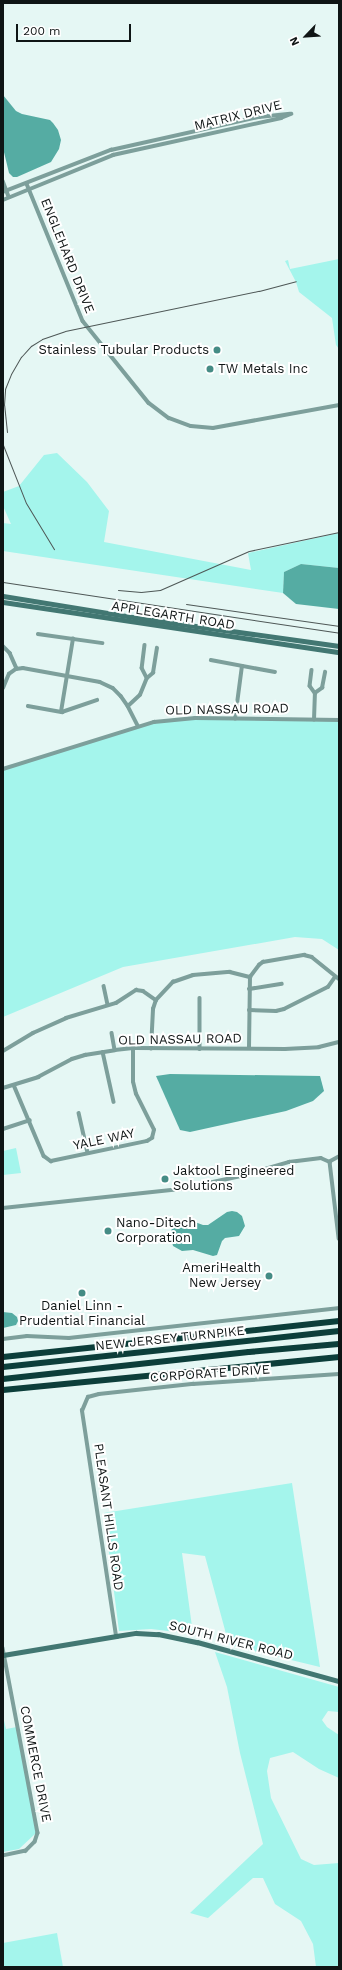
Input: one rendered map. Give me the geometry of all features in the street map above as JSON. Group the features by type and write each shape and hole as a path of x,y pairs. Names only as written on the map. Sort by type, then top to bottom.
{"highway":[{"name":"NEW JERSEY TURNPIKE","path":"3,1357 339,1321"},
{"name":"NEW JERSEY TURNPIKE","path":"3,1368 339,1331"},
{"name":"NEW JERSEY TURNPIKE","path":"3,1379 249,1352 339,1345"},
{"path":"3,1390 339,1357"}],"main road":[{"name":"APPLEGARTH ROAD","path":"3,596 152,620 339,646"},
{"name":"APPLEGARTH ROAD","path":"3,602 339,652"},
{"name":"SOUTH RIVER ROAD","path":"4,1655 142,1633 166,1635 339,1680"}],"street":[{"name":"MATRIX DRIVE","path":"3,200 113,154 281,118 291,114 259,117 111,150 27,184 5,191"},
{"path":"3,181 5,191 9,197"},
{"name":"ENGLEHARD DRIVE","path":"27,184 83,321 149,403 169,418 191,426 213,428 339,405"},
{"path":"38,634 102,643"},
{"path":"61,712 73,639"},
{"path":"145,645 142,668 147,678"},
{"path":"3,646 10,653 17,669"},
{"path":"128,706 140,695 147,678 153,673 157,648"},
{"path":"211,660 275,672"},
{"path":"235,719 242,666"},
{"path":"3,688 9,674 17,669 42,671 107,685 121,696 138,726"},
{"path":"312,670 310,686 315,693 314,720"},
{"path":"315,693 322,688 325,672"},
{"path":"28,706 61,712 97,700"},
{"name":"OLD NASSAU ROAD","path":"3,769 138,726 172,720 339,720"},
{"path":"249,1048 248,1010 250,977 251,974 263,962 304,955 312,957 339,979"},
{"path":"151,1049 153,1009 156,1000 173,982 193,975 230,972 250,977"},
{"path":"248,1010 276,1011 284,1009 328,987 335,977"},
{"path":"249,989 282,984"},
{"path":"104,986 108,1005"},
{"path":"3,1051 33,1033 66,1018 108,1005 136,990 143,991 156,1000"},
{"path":"200,998 200,1049"},
{"path":"112,1033 116,1050"},
{"name":"OLD NASSAU ROAD","path":"3,1088 38,1077 72,1059 85,1055 116,1050 133,1048 306,1048 339,1042"},
{"name":"YALE WAY","path":"14,1085 30,1120 41,1151 46,1159 51,1161 147,1141 154,1134 152,1125 140,1103 133,1082 133,1048"},
{"path":"103,1052 114,1102"},
{"path":"79,1113 88,1153"},
{"path":"3,1129 30,1120"},
{"path":"330,1162 339,1157"},
{"path":"3,1208 184,1188 240,1176 289,1162 309,1159 321,1158 330,1162"},
{"path":"330,1162 339,1238"},
{"path":"3,1339 27,1336 68,1338 339,1308"},
{"name":"CORPORATE DRIVE","path":"85,1401 88,1397 99,1394 137,1389 200,1383 339,1374"},
{"name":"PLEASANT HILLS ROAD","path":"85,1401 82,1411 116,1636"},
{"name":"COMMERCE DRIVE","path":"3,1648 38,1833 35,1842 26,1851 3,1856"}],"shaded area":[{"path":"3,95 16,111 22,114 50,120 58,130 61,140 59,149 51,162 17,177 13,177 9,173 3,148"},
{"path":"339,259 339,349 336,345 332,318 299,292 296,282 285,261 288,260 290,269"},
{"path":"57,453 87,482 109,511 104,542 251,570 248,553 339,533 339,568 301,564 284,572 283,593 3,551 3,523 11,524 3,506 3,492 19,486 44,455"},
{"path":"301,564 339,568 339,609 296,604 283,593 284,572"},
{"path":"339,719 339,950 322,939 295,937 123,967 3,1017 3,768 163,720"},
{"path":"170,1074 320,1076 324,1091 313,1101 286,1111 190,1132 180,1130 156,1076"},
{"path":"16,1148 21,1173 3,1175 3,1151"},
{"path":"227,1212 237,1212 242,1216 245,1226 239,1236 225,1238 222,1241 217,1255 213,1256 193,1250 182,1251 173,1246 171,1238 172,1225 178,1220 187,1219 203,1225 208,1225"},
{"path":"3,1312 12,1313 17,1317 18,1321 16,1325 3,1328"},
{"path":"292,1483 320,1667 229,1645 205,1556 182,1553 193,1634 151,1629 119,1631 104,1513"},
{"path":"215,1652 339,1687 339,1712 328,1711 322,1720 327,1727 339,1735 339,1778 319,1769 293,1752 270,1758 267,1771 271,1798 301,1859 314,1865 339,1863 339,1967 316,1967 313,1944 301,1921 275,1904 263,1878 253,1878 208,1918 190,1913 263,1844 240,1753 227,1687"},
{"path":"3,1716 6,1729 17,1727 36,1833 19,1849 3,1852"},
{"path":"57,1933 63,1967 3,1967 3,1943"}],"railway":[{"path":"7,432 4,405 5,389 11,374 21,357 31,346 42,339 65,331 259,291 296,281"},
{"path":"3,445 26,503 54,549"},
{"path":"118,590 141,592 160,590 249,551 339,532"},
{"path":"3,582 339,633"},
{"path":"186,604 339,626"}],"place":[{"name":"Stainless Tubular Products","path":"217,350"},
{"name":"TW Metals Inc","path":"210,369"},
{"name":"Jaktool Engineered Solutions","path":"165,1179"},
{"name":"Nano-Ditech Corporation","path":"108,1231"},
{"name":"AmeriHealth New Jersey","path":"269,1276"},
{"name":"Daniel Linn - Prudential Financial","path":"82,1293"}]}
